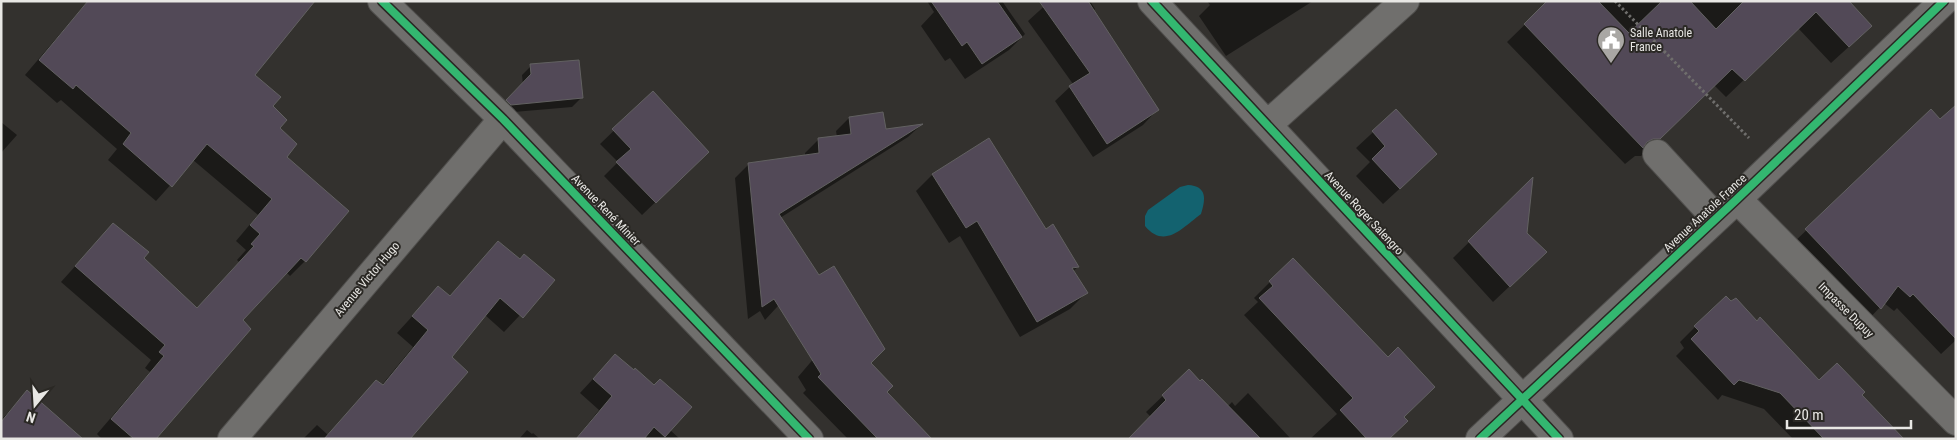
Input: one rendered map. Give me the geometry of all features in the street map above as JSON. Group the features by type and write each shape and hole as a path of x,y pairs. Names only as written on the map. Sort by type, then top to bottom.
{"street":[{"name":"Avenue René Minier","path":"382,1 503,119 809,439"},
{"name":"Avenue Roger Salengro","path":"1152,1 1559,439"},
{"path":"1267,124 1404,1"},
{"name":"Avenue Anatole France","path":"1480,439 1737,199 1944,1"},
{"name":"Avenue Victor Hugo","path":"232,439 503,119"},
{"path":"1657,154 1716,218"},
{"name":"Impasse Dupuy","path":"1737,199 1956,421"}],"path":[{"path":"1615,1 1774,164"}],"water":[{"path":"1188,185 1199,188 1204,194 1201,214 1174,234 1160,236 1152,233 1145,226 1145,216 1148,210 1180,187"}],"building":[{"path":"88,1 315,1 255,75 281,97 273,106 287,120 280,128 297,144 287,157 349,211 306,262 301,258 243,320 251,329 156,439 134,439 111,419 164,356 159,352 165,345 75,266 113,223 149,252 144,258 197,308 254,246 251,244 260,234 250,225 272,199 207,144 172,187 123,144 131,133 76,85 73,89 39,60"},
{"path":"931,1 997,1 1022,37 982,64 967,42 962,46"},
{"path":"1039,1 1088,1 1159,110 1107,144 1069,86 1090,73"},
{"path":"1547,1 1598,1 1629,33 1662,1 1690,1 1716,29 1744,1 1849,1 1872,26 1849,47 1816,12 1745,81 1732,69 1660,139 1653,139 1647,142 1643,148 1524,24"},
{"path":"579,60 583,98 511,105 506,100 531,74 530,64"},
{"path":"653,91 709,152 656,203 616,162 631,149 612,129"},
{"path":"1956,105 1956,339 1913,294 1910,297 1898,286 1881,309 1805,229 1931,109 1940,119"},
{"path":"1396,109 1437,154 1400,189 1372,159 1385,146 1372,131"},
{"path":"883,112 886,129 923,124 779,214 819,275 834,266 885,349 871,363 893,386 887,392 932,439 878,439 818,377 821,374 774,299 762,307 748,163 819,153 818,138 851,134 849,117"},
{"path":"989,138 1046,229 1053,224 1079,267 1072,268 1088,293 1037,322 977,221 966,228 932,174"},
{"path":"1533,177 1527,233 1547,252 1510,287 1468,241"},
{"path":"498,241 520,259 524,254 555,280 523,318 500,298 452,357 468,372 410,439 324,439 376,380 383,385 428,330 412,316 438,286 450,296"},
{"path":"1293,258 1388,357 1398,347 1435,387 1404,417 1408,421 1389,439 1367,439 1340,410 1353,398 1259,298 1273,286 1269,281"},
{"path":"1726,296 1731,301 1736,298 1757,321 1760,317 1819,380 1837,363 1865,392 1862,395 1904,439 1824,439 1780,393 1739,380 1734,385 1691,339 1699,331 1694,326"},
{"path":"615,354 654,385 660,379 692,407 665,437 654,427 644,439 576,439 612,396 593,379"},
{"path":"1189,369 1200,381 1202,379 1261,439 1128,439 1166,400 1162,395"},
{"path":"27,390 83,439 1,439 1,422"}],"cycle path":[{"path":"382,1 503,119 809,439"},
{"path":"1152,1 1559,439"},
{"path":"1480,439 1737,199 1944,1"}],"place":[{"name":"Salle Anatole France","path":"1611,64"}]}
